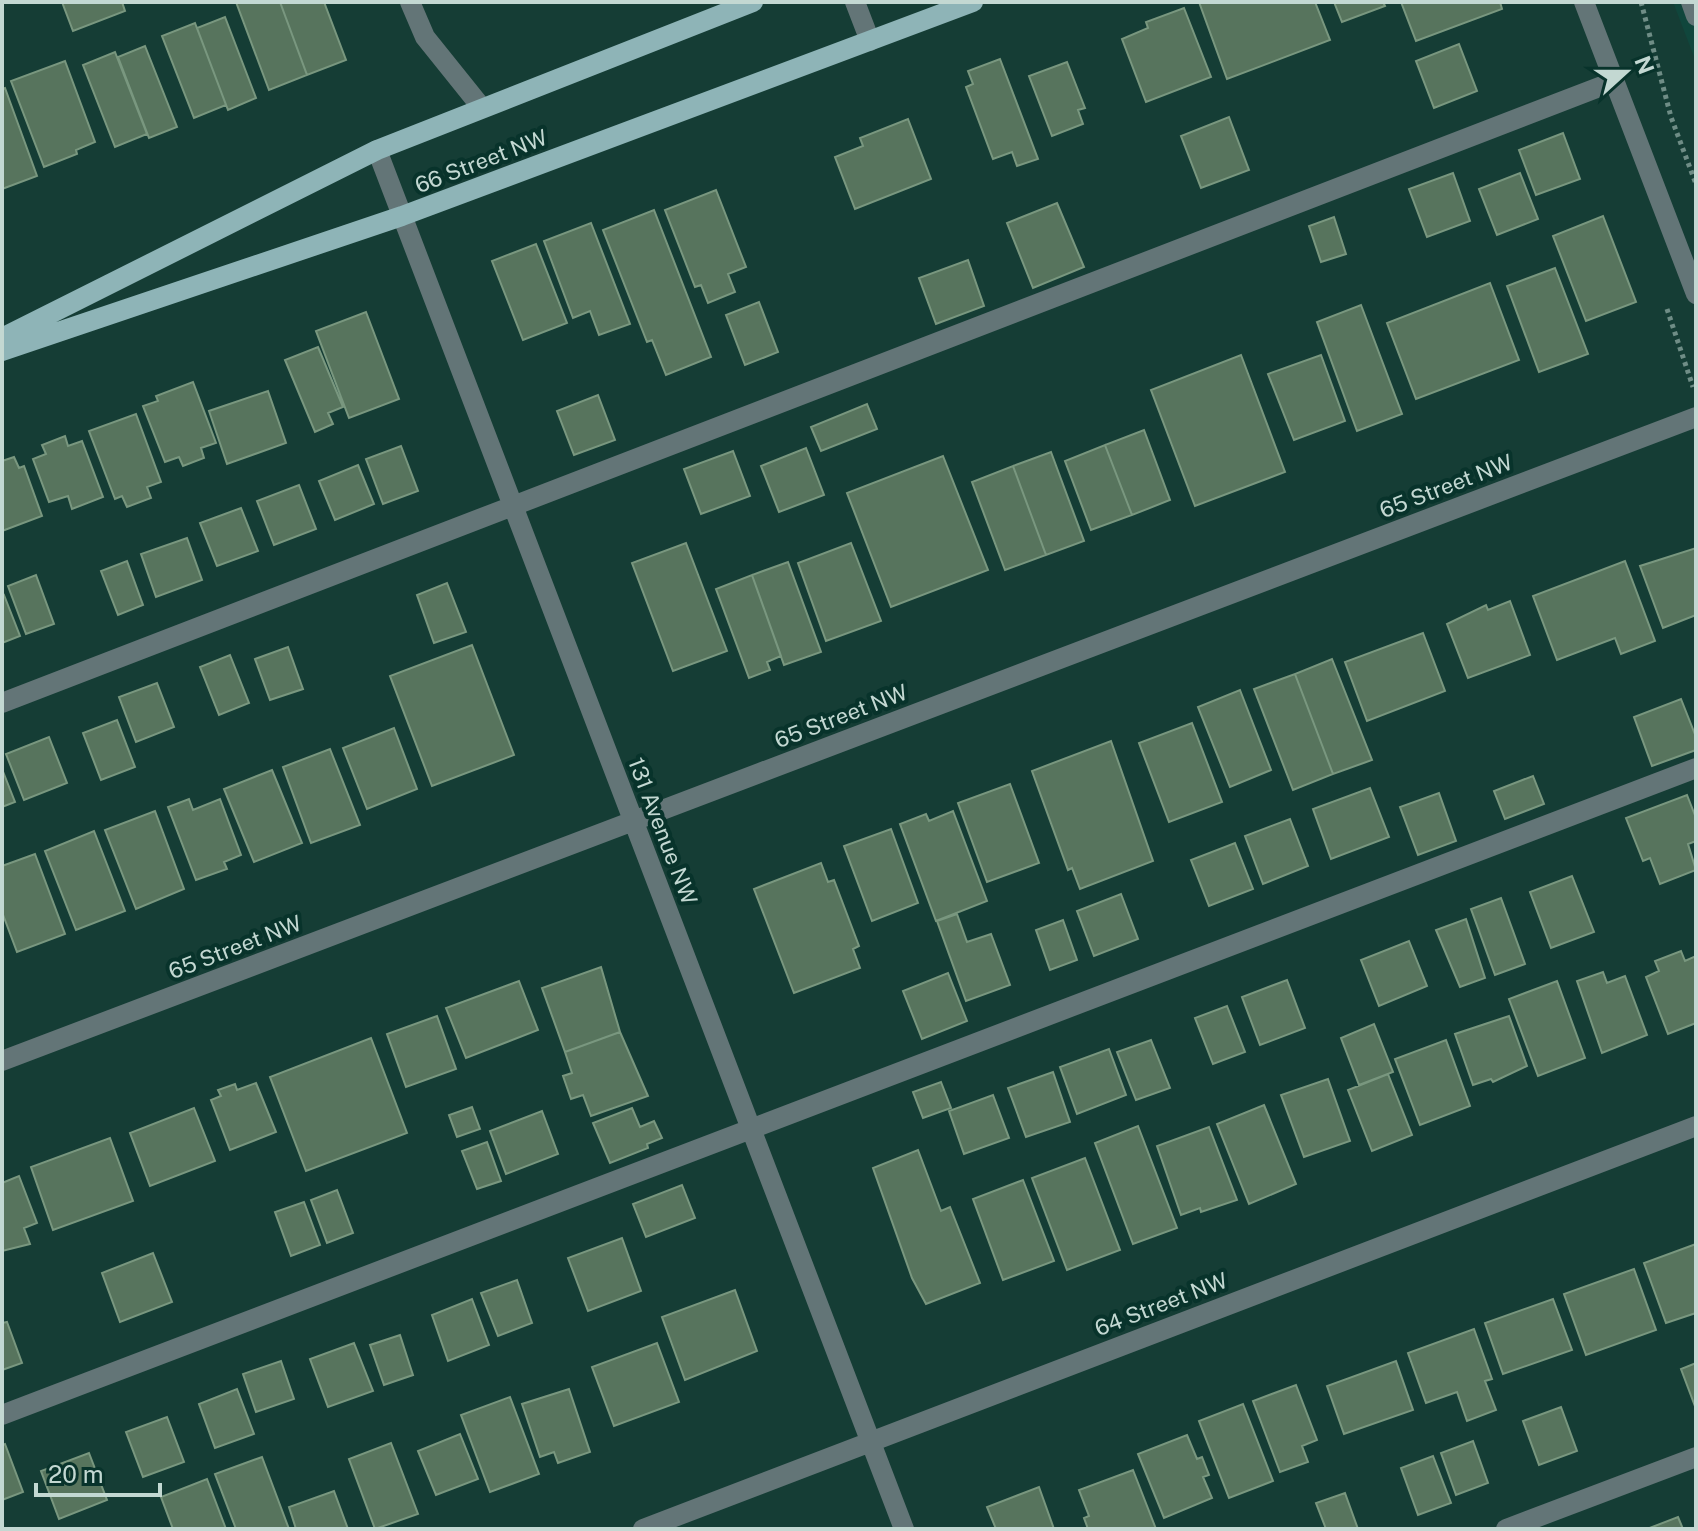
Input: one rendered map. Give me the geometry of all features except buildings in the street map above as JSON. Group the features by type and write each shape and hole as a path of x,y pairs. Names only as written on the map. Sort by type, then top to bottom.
{"main road":[{"path":"2,338 377,150 753,2"},
{"name":"66 Street NW","path":"2,351 402,216 973,2"}],"street":[{"path":"410,2 425,37 482,108"},
{"path":"855,2 870,41"},
{"path":"1584,2 1696,294"},
{"path":"1691,2 1696,16"},
{"path":"2,703 1615,81"},
{"name":"131 Avenue NW","path":"377,150 904,1529"},
{"name":"65 Street NW","path":"2,1061 1696,417"},
{"path":"2,1415 1696,768"},
{"name":"64 Street NW","path":"643,1529 1696,1126"},
{"path":"1506,1529 1696,1457"}],"path":[{"path":"1641,2 1671,117 1696,184"}],"shaded area":[{"path":"1673,2 1696,2 1696,62"}]}
